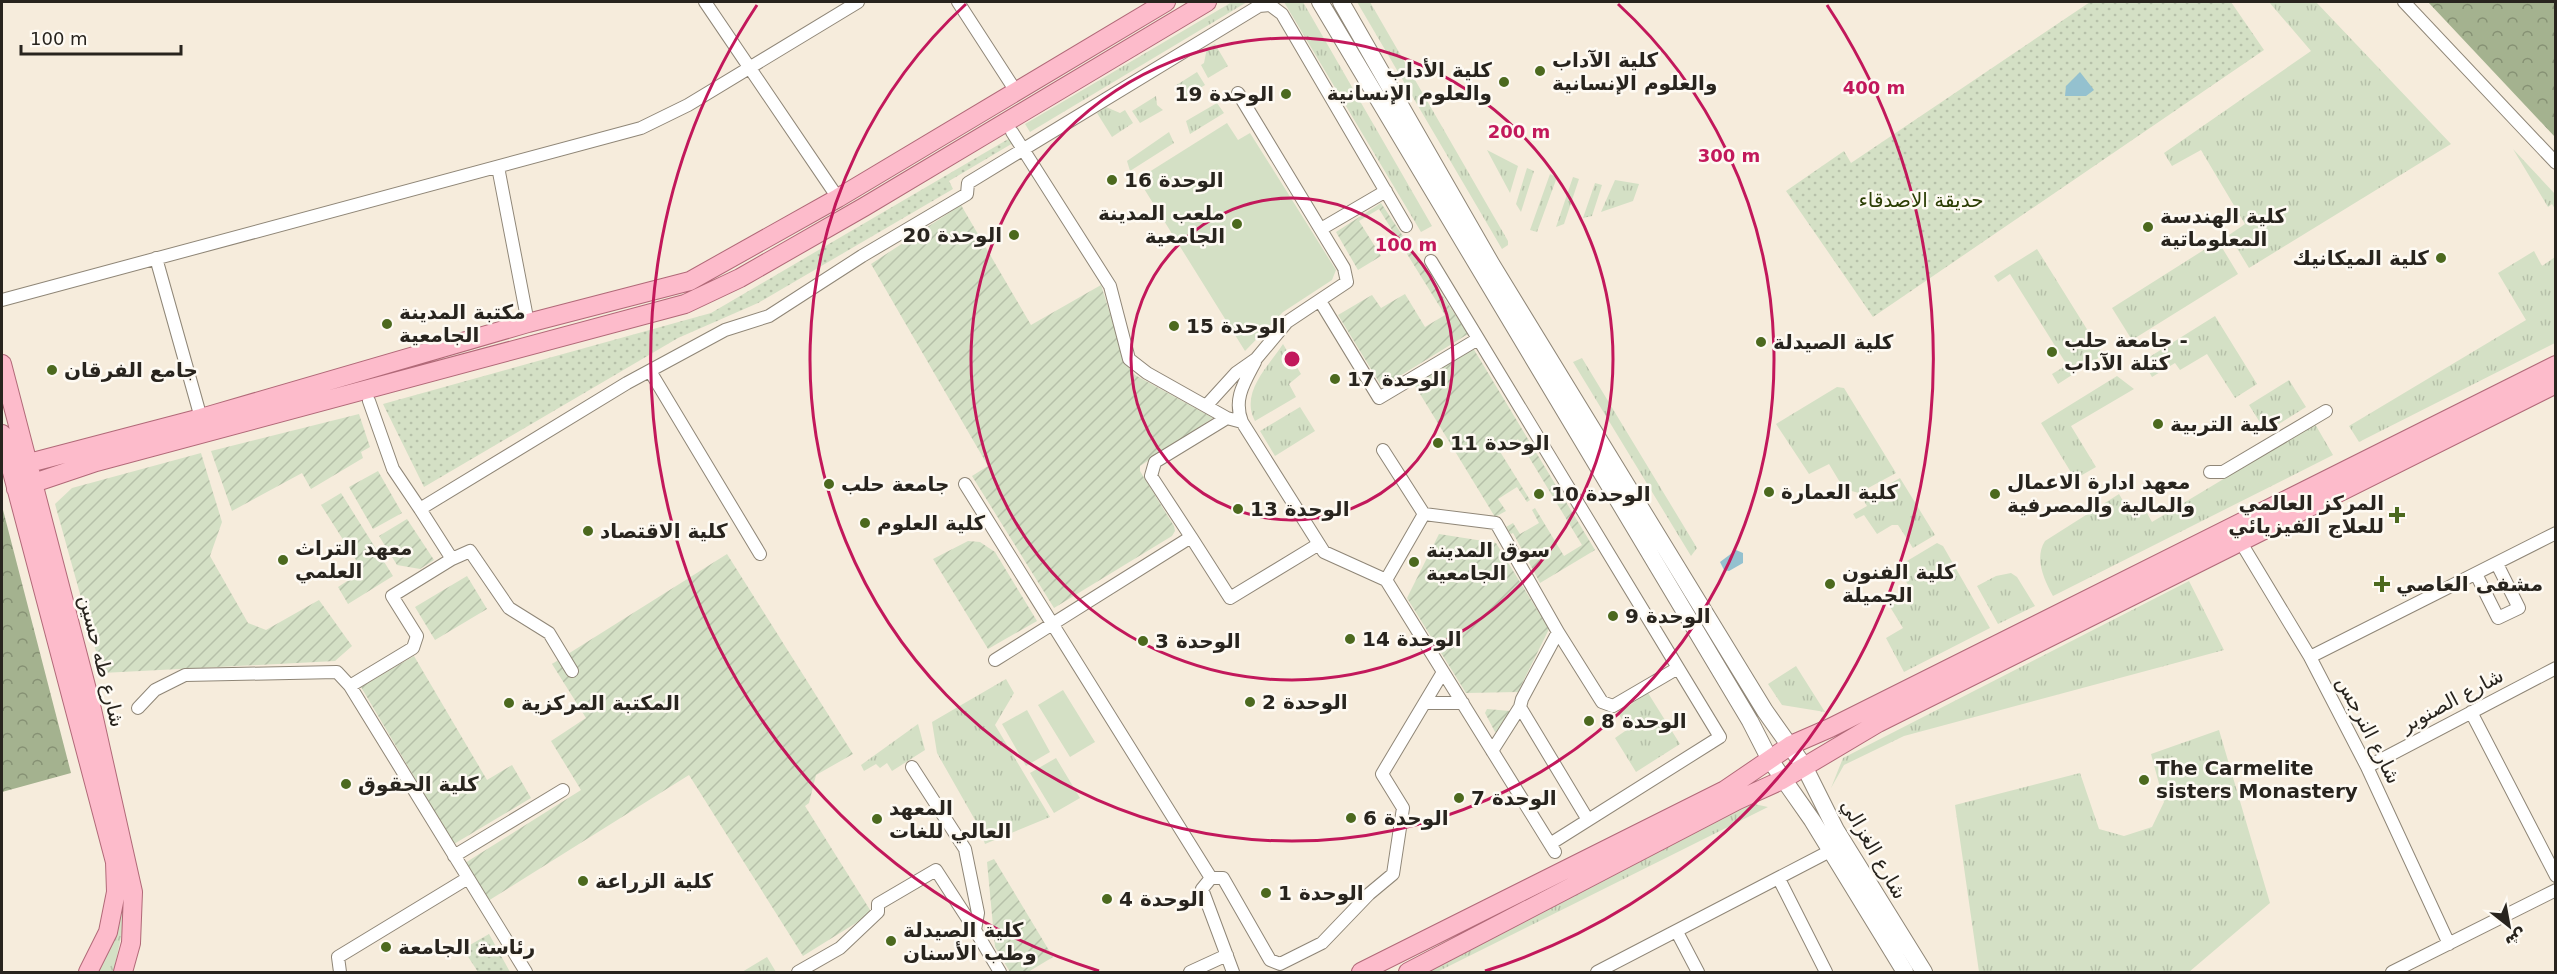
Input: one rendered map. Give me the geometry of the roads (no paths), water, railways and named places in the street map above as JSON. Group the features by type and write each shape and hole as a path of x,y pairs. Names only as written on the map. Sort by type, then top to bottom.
{"main road":[{"path":"18,466 201,418 528,323 690,281 838,198 1166,2"},
{"path":"24,487 96,462 685,304 740,278 864,207 1207,2"},
{"name":"شارع الغزالي","path":"1320,2 1750,721 1782,780 1832,850 1905,972"},
{"name":"شارع الغزالي","path":"1341,2 1492,265 1765,711 1804,766 1836,830 1924,972"},
{"path":"935,138 946,156"},
{"path":"2,364 18,466 115,862 116,892 108,932 87,969"},
{"path":"1361,972 1725,790 1791,745 1830,728 2556,365"},
{"path":"1408,972 1738,800 1782,780 1878,723 2556,384"},
{"path":"2,434 18,466"},
{"name":"شارع طه حسين","path":"24,487 91,705 133,892 131,943 123,972"}],"street":[{"path":"705,2 838,198"},
{"path":"2,300 641,128 688,105 858,2"},
{"path":"958,2 1017,93"},
{"path":"2404,2 2556,163"},
{"path":"420,509 650,371 725,330 770,316 862,256 967,194 968,183 1259,6 1270,5 1282,14 1406,226"},
{"path":"1238,93 1344,268 1347,282 1287,322 1256,359 1238,396 1237,409 1242,422 1324,552 1386,580 1552,848 1588,820 1720,738 1431,261"},
{"path":"1012,132 1110,286 1129,359 1227,418 1242,422"},
{"path":"498,167 528,323"},
{"path":"1321,229 1386,191"},
{"path":"156,258 201,418"},
{"path":"1320,301 1379,398 1478,339"},
{"path":"1206,406 1236,373 1256,359"},
{"path":"650,371 760,554"},
{"path":"369,401 393,469 452,559"},
{"path":"2210,472 2223,472 2326,411"},
{"path":"1227,418 1155,462 1151,476 1230,598 1319,544"},
{"path":"1383,450 1424,514"},
{"path":"965,484 1211,878"},
{"path":"1424,514 1496,523 1558,632 1602,702 1613,706 1678,668"},
{"path":"1386,580 1424,514"},
{"path":"2310,657 2556,533"},
{"path":"995,660 1191,537"},
{"name":"شارع النرجس","path":"2240,541 2310,657 2367,767 2449,944"},
{"path":"350,686 413,648 417,636 392,596 452,559 470,551 509,608 549,633 572,671"},
{"path":"2476,574 2498,618 2518,608 2497,564"},
{"path":"1492,751 1520,707 1522,699 1558,632"},
{"name":"شارع الصنوبر","path":"2367,767 2556,668"},
{"path":"138,708 154,690 185,675 337,672 350,686 526,972"},
{"path":"1233,972 1202,888 1211,878 1223,878 1270,960 1280,964 1322,943 1369,894 1393,874 1403,808 1382,774 1443,672"},
{"path":"1425,703 1463,703"},
{"path":"1520,707 1588,820"},
{"path":"2471,712 2556,876"},
{"path":"912,767 965,849 978,913 975,930"},
{"path":"454,856 563,790"},
{"path":"1598,972 1832,850"},
{"path":"798,972 840,948 878,912 878,904 936,870 1000,972"},
{"path":"328,972 340,969 338,957 468,878"},
{"path":"1779,879 1826,972"},
{"path":"2392,972 2556,890"},
{"path":"1677,932 1698,972"},
{"path":"1191,972 1227,955"}],"water":[{"path":"2080,72 2094,90 2086,96 2065,96 2066,86"},
{"path":"1736,550 1743,553 1743,563 1729,571 1724,570 1720,562"}],"place":[{"name":"كلية الآداب والعلوم الإنسانية","path":"1540,71"},
{"name":"كلية الأداب والعلوم الإنسانية","path":"1504,82"},
{"name":"الوحدة 19","path":"1286,94"},
{"name":"الوحدة 16","path":"1112,180"},
{"name":"ملعب المدينة الجامعية","path":"1237,224"},
{"name":"كلية الهندسة المعلوماتية","path":"2148,227"},
{"name":"الوحدة 20","path":"1014,235"},
{"name":"كلية الميكانيك","path":"2441,258"},
{"name":"مكتبة المدينة الجامعية","path":"387,324"},
{"name":"الوحدة 15","path":"1174,326"},
{"name":"كلية الصيدلة","path":"1761,342"},
{"name":"جامعة حلب - كتلة الآداب","path":"2052,352"},
{"name":"جامع الفرقان","path":"52,370"},
{"name":"الوحدة 17","path":"1335,379"},
{"name":"كلية التربية","path":"2158,424"},
{"name":"الوحدة 11","path":"1438,443"},
{"name":"جامعة حلب","path":"829,484"},
{"name":"كلية العمارة","path":"1769,492"},
{"name":"الوحدة 10","path":"1539,494"},
{"name":"معهد ادارة الاعمال والمالية والمصرفية","path":"1995,494"},
{"name":"الوحدة 13","path":"1238,509"},
{"name":"المركز العالمي للعلاج الفيزيائي","path":"2397,515"},
{"name":"كلية العلوم","path":"865,523"},
{"name":"كلية الاقتصاد","path":"588,531"},
{"name":"معهد التراث العلمي","path":"283,560"},
{"name":"سوق المدينة الجامعية","path":"1414,562"},
{"name":"كلية الفنون الجميلة","path":"1830,584"},
{"name":"مشفى العاصي","path":"2382,584"},
{"name":"الوحدة 9","path":"1613,616"},
{"name":"الوحدة 14","path":"1350,639"},
{"name":"الوحدة 3","path":"1143,641"},
{"name":"الوحدة 2","path":"1250,702"},
{"name":"المكتبة المركزية","path":"509,703"},
{"name":"الوحدة 8","path":"1589,721"},
{"name":"The Carmelite sisters Monastery","path":"2144,780"},
{"name":"كلية الحقوق","path":"346,784"},
{"name":"الوحدة 7","path":"1459,798"},
{"name":"الوحدة 6","path":"1351,818"},
{"name":"المعهد العالي للغات","path":"877,819"},
{"name":"كلية الزراعة","path":"583,881"},
{"name":"الوحدة 1","path":"1266,893"},
{"name":"الوحدة 4","path":"1107,899"},
{"name":"كلية الصيدلة وطب الأسنان","path":"891,941"},
{"name":"رئاسة الجامعة","path":"386,947"}],"park label":[{"name":"حديقة الاصدقاء","path":"1921,200"}]}
